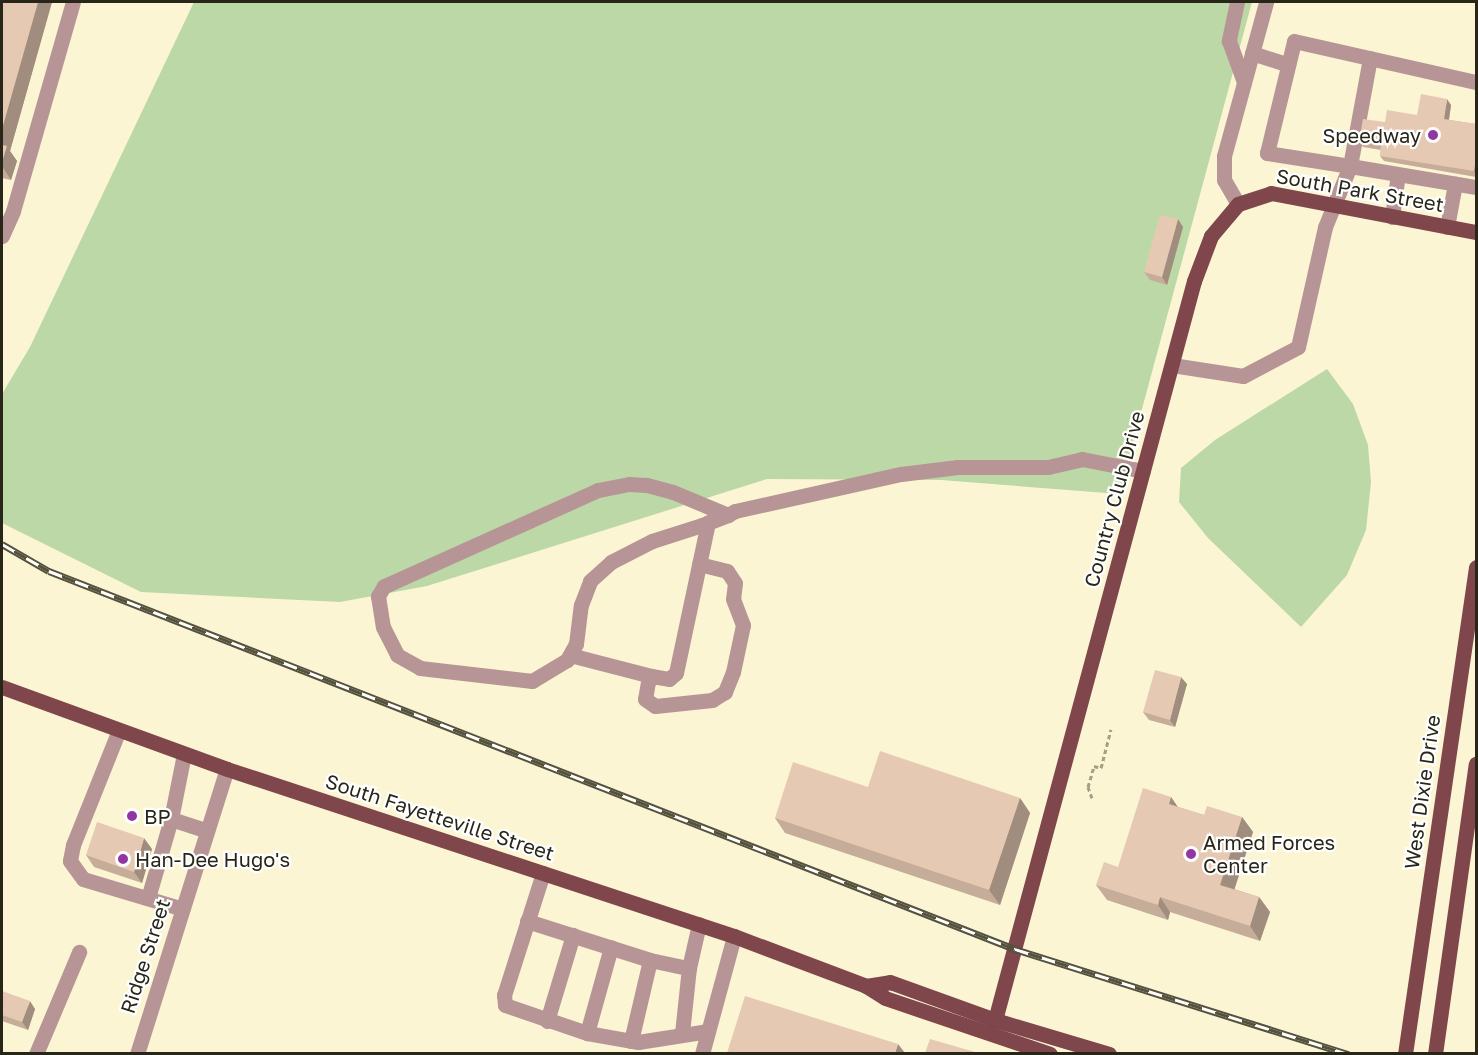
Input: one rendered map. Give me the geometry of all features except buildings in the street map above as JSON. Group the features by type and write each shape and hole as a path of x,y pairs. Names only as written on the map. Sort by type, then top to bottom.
{"main road":[{"name":"South Park Street","path":"1238,204 1271,193 1476,232"},
{"name":"Country Club Drive","path":"995,1020 1172,365 1210,236 1238,204"},
{"name":"West Dixie Drive","path":"1405,1053 1476,567"},
{"name":"South Fayetteville Street","path":"2,687 227,769 734,936 866,986 885,998 1040,1052"},
{"path":"1435,1053 1476,764"},
{"name":"South Fayetteville Street","path":"866,986 890,982 995,1020 1108,1053"}],"street":[{"path":"2,236 13,211 73,2"},
{"path":"1237,2 1229,40 1245,82"},
{"path":"1238,204 1224,180 1224,156 1266,2"},
{"path":"1476,82 1294,41 1268,153 1476,187"},
{"path":"1252,53 1288,65"},
{"path":"1172,365 1243,376 1298,347 1325,227 1336,205 1350,166 1370,58"},
{"path":"1392,217 1398,174"},
{"path":"1447,227 1455,184"},
{"path":"728,514 673,492 646,485 629,484 598,490 384,586 378,596 383,627 397,656 420,668 532,681 548,675 570,655 576,644 581,605 590,581 611,562 651,541 728,514 901,474 958,467 1048,467 1082,459 1143,471"},
{"path":"570,655 651,676 669,679 676,673 708,522"},
{"path":"651,676 645,699 656,706 711,700 725,692 743,624 733,599 735,583 727,571 699,564"},
{"path":"119,730 73,845 70,861 83,879 183,909"},
{"path":"148,898 171,819 184,754"},
{"name":"Ridge Street","path":"137,1053 227,769"},
{"path":"171,819 207,831"},
{"path":"543,873 504,994 505,1005 587,1033 631,1041 708,1031"},
{"path":"527,921 650,960 689,968"},
{"path":"682,1033 689,968 699,924"},
{"path":"547,1021 573,935"},
{"path":"702,1053 734,936"},
{"path":"587,1033 611,947"},
{"path":"36,1053 79,952"},
{"path":"631,1041 650,960"}],"path":[{"path":"1092,798 1088,787 1094,766 1101,768 1111,729"}],"green space":[{"path":"194,2 1252,2 1119,494 941,480 767,479 427,586 340,602 141,592 2,523 2,394 30,347"},
{"path":"1327,369 1353,404 1368,445 1371,482 1366,530 1347,575 1301,627 1208,538 1179,502 1181,468 1215,440"}],"railway":[{"path":"2,544 49,571 1015,949 1349,1054"}],"place":[{"name":"Speedway","path":"1433,135"},
{"name":"BP","path":"132,816"},
{"name":"Armed Forces Center","path":"1191,854"},
{"name":"Han-Dee Hugo's","path":"123,859"}]}
